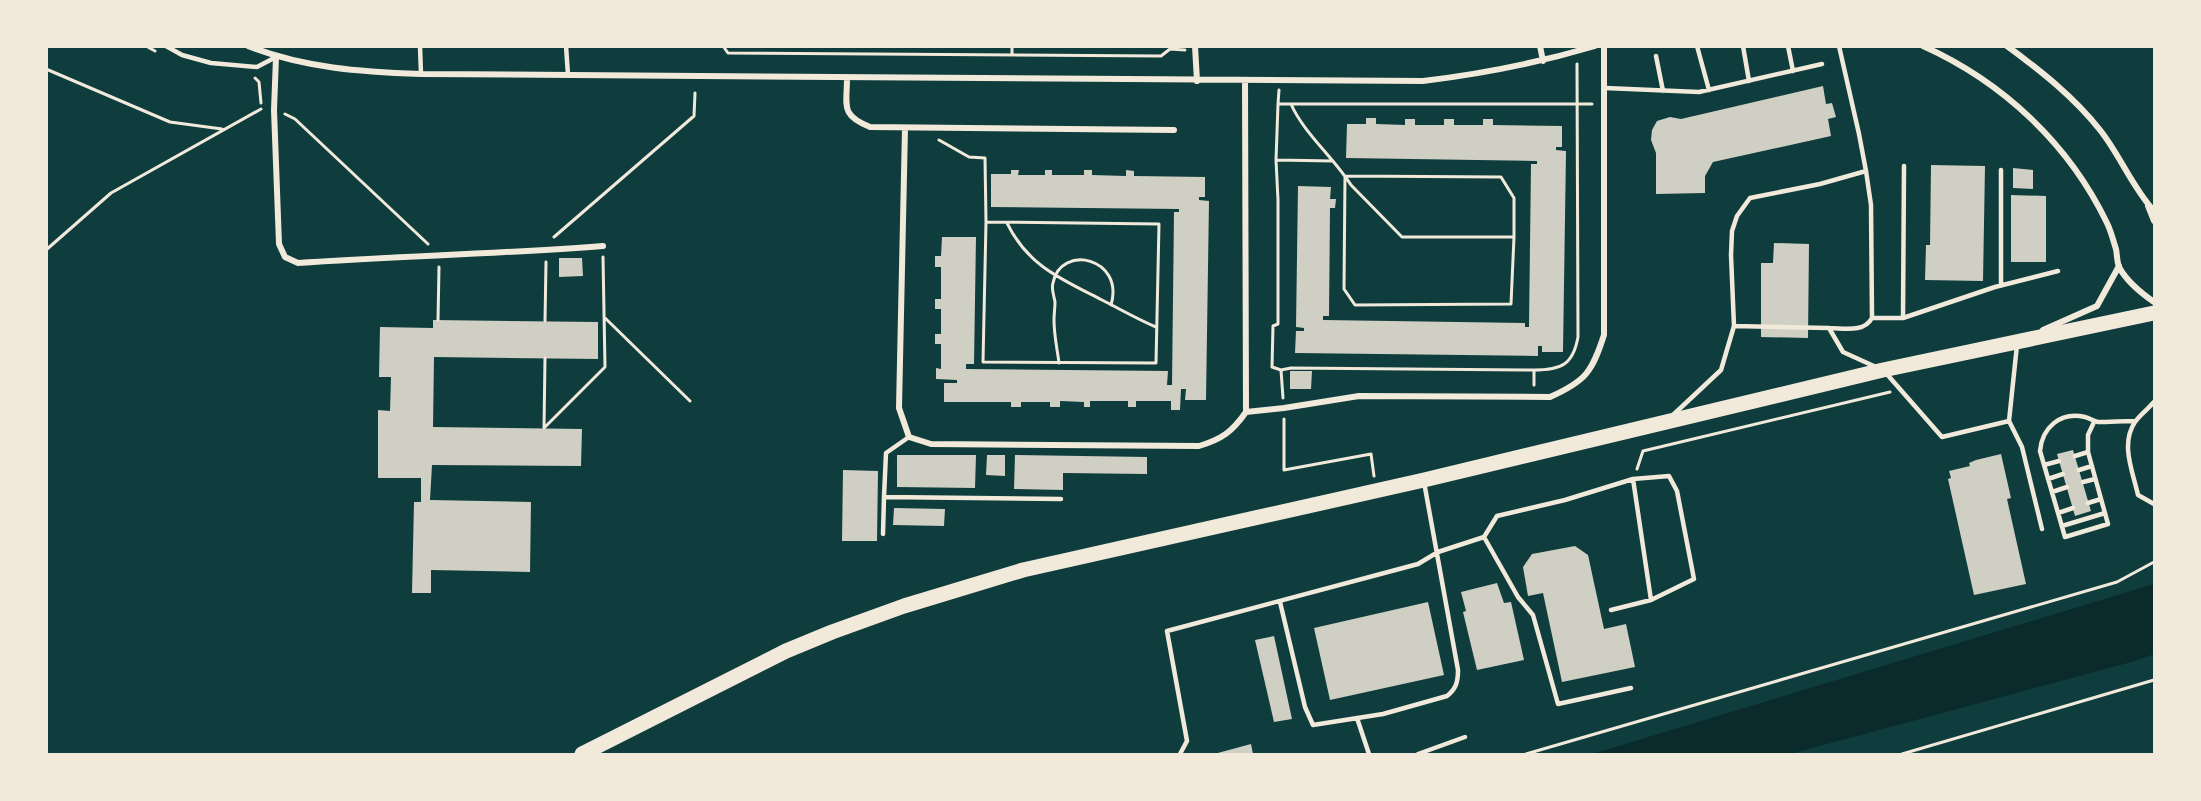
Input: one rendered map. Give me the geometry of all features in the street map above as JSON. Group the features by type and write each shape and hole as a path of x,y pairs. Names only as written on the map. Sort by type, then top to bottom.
{"main road":[{"path":"582,754 786,651 904,606 1023,570 1424,480 1883,370 2154,313"},
{"path":"608,754 624,731"}],"street":[{"path":"248,46 276,57 314,65 421,74 1197,81 1423,81 1472,75 1543,61 1595,46"},
{"path":"1540,46 1543,61"},
{"path":"1246,412 1359,396 1550,397 1575,386 1597,358 1605,335 1604,46"},
{"path":"1923,46 1967,69 2000,91 2046,132 2086,188 2108,224 2119,266 2138,290 2154,302"},
{"path":"2007,46 2057,85 2083,109 2154,211"},
{"path":"1195,48 1197,81"},
{"path":"276,57 274,110 279,244 285,257 298,263 439,254 546,251 603,246"},
{"path":"847,78 847,112 854,121 870,127 1174,130"},
{"path":"905,128 899,408 909,437 931,444 1199,446 1220,440 1237,425 1246,412 1245,80"},
{"path":"2145,200 2154,221"},
{"path":"2018,342 2097,306 2119,266"}],"lane":[{"path":"166,46 182,55 211,63 257,67 276,57"},
{"path":"420,46 421,74"},
{"path":"566,46 567,75"},
{"path":"1697,46 1709,90"},
{"path":"1743,46 1749,81"},
{"path":"1788,46 1793,70"},
{"path":"1734,326 1862,328 1869,325 1872,318 1871,205 1859,134 1840,48 1845,46"},
{"path":"1656,56 1663,91"},
{"path":"1605,88 1699,92 1822,64"},
{"path":"1903,318 1904,166"},
{"path":"2001,170 2001,285"},
{"path":"1667,420 1721,370 1734,326 1732,238 1742,206 1750,198 1820,184 1866,171"},
{"path":"1872,318 1903,318 2001,285 2058,271"},
{"path":"1829,328 1843,352 1883,370 1942,437 2009,421"},
{"path":"2018,342 2009,421 2022,447 2042,529"},
{"path":"2154,404 2135,421 2129,432 2128,452 2138,495 2154,504"},
{"path":"2094,422 2088,435 2088,452 2108,524 2065,537 2040,451 2041,441 2050,425 2059,419 2071,417 2084,417 2094,422 2135,421"},
{"path":"883,534 886,453 909,437"},
{"path":"2075,456 2088,452"},
{"path":"2044,465 2059,461"},
{"path":"2079,470 2092,466"},
{"path":"2048,479 2063,474"},
{"path":"1180,754 1187,741 1167,631 1418,564 1438,552 1484,537 1497,516 1565,500 1633,479 1669,476 1677,491 1694,579 1651,600 1611,610"},
{"path":"1633,479 1651,600"},
{"path":"2083,482 2095,479"},
{"path":"1280,602 1305,707 1313,725 1383,714 1447,696 1454,691 1458,681 1458,670 1424,480"},
{"path":"2052,492 2067,487"},
{"path":"885,497 1061,499"},
{"path":"2088,503 2101,499"},
{"path":"2058,513 2073,508"},
{"path":"2062,526 2105,513"},
{"path":"1484,537 1518,597 1533,615 1558,704 1631,688"},
{"path":"1357,718 1369,754"},
{"path":"1418,754 1465,737"}],"path":[{"path":"146,46 162,54"},
{"path":"723,46 728,53 1161,56 1170,49 1195,48"},
{"path":"782,46 782,54"},
{"path":"847,46 847,54"},
{"path":"1012,46 1012,55"},
{"path":"1279,81 1276,160 1278,324 1273,326 1272,367 1281,370 1291,368 1551,370 1561,367 1572,358 1578,337 1577,52"},
{"path":"46,69 170,123 224,129"},
{"path":"253,76 259,82 261,109"},
{"path":"545,321 546,251 550,240 694,116 695,93"},
{"path":"1278,104 1605,104"},
{"path":"1291,104 1296,116 1351,185 1402,237 1514,237"},
{"path":"46,250 111,193 261,109 274,110 295,119 439,254 438,320"},
{"path":"937,139 969,157 985,158 983,362 1156,363 1159,224 986,222"},
{"path":"1276,160 1334,161"},
{"path":"1345,176 1502,177 1514,198 1511,304 1354,305 1344,289 1345,176"},
{"path":"1007,222 1014,238 1039,266 1157,328"},
{"path":"545,358 544,428 605,367 603,246"},
{"path":"1059,363 1055,337 1055,302 1052,293 1055,276 1067,264 1074,261 1091,261 1098,264 1113,282 1111,304"},
{"path":"604,317 690,402"},
{"path":"1281,370 1284,408 1284,470 1371,454 1376,490"},
{"path":"1534,370 1534,398"},
{"path":"1633,479 1644,451 1901,390"},
{"path":"1526,754 2117,582 2154,562"},
{"path":"1902,754 2154,680"}],"water":[{"path":"2154,584 2154,654 2135,661 1790,754 1592,754"}],"building":[{"path":"1823,86 1826,104 1832,103 1836,117 1828,119 1831,136 1713,162 1705,176 1705,193 1656,194 1656,153 1651,140 1652,130 1657,121 1670,117 1681,119"},
{"path":"1366,118 1376,118 1376,124 1405,125 1405,119 1415,119 1415,125 1444,125 1444,119 1454,119 1454,125 1483,125 1483,119 1493,119 1493,125 1562,126 1562,147 1556,147 1556,150 1566,151 1563,352 1542,352 1542,346 1538,346 1538,356 1295,353 1296,331 1304,331 1304,328 1296,327 1298,186 1331,187 1330,199 1336,199 1335,208 1330,208 1329,316 1323,316 1323,320 1525,323 1525,327 1529,327 1531,164 1537,164 1537,161 1346,158 1347,124 1366,124"},
{"path":"1931,165 1985,166 1983,281 1925,280 1926,245 1930,245"},
{"path":"2013,168 2033,170 2033,189 2013,188"},
{"path":"1011,170 1019,170 1018,175 1045,175 1045,170 1052,170 1052,175 1084,175 1084,170 1092,170 1092,175 1126,176 1126,170 1134,171 1134,176 1205,177 1205,197 1199,197 1199,200 1209,201 1206,400 1185,400 1186,389 1181,389 1180,410 1171,410 1171,401 1136,401 1136,407 1128,407 1128,401 1090,401 1090,407 1084,407 1084,402 1060,401 1060,407 1050,407 1050,402 1021,402 1021,407 1011,407 1011,402 944,402 944,383 957,383 957,380 936,379 936,368 941,369 941,344 935,344 935,334 941,334 941,309 935,309 935,299 941,299 941,267 935,267 935,256 941,256 942,237 976,237 974,364 966,364 966,369 1168,371 1167,385 1172,385 1174,212 1179,212 1179,209 991,207 991,174 1011,174"},
{"path":"2011,195 2046,196 2046,262 2011,262"},
{"path":"1774,243 1809,244 1808,338 1761,337 1761,263 1773,263"},
{"path":"559,258 582,258 583,276 559,277"},
{"path":"433,320 598,322 598,359 434,357 433,427 582,429 581,466 432,465 430,500 531,502 530,572 431,570 431,593 412,593 414,502 421,502 421,478 378,478 378,410 390,411 391,377 379,377 380,327 433,328"},
{"path":"1290,371 1312,371 1311,389 1290,389"},
{"path":"2073,450 2091,511 2075,516 2057,454"},
{"path":"2001,454 2011,498 2007,499 2026,584 1974,595 1948,479 1951,478 1949,471 1970,466 1969,463 1976,460"},
{"path":"897,455 976,455 975,488 897,487"},
{"path":"987,455 1005,455 1005,476 986,475"},
{"path":"1015,455 1147,457 1147,474 1063,473 1063,490 1014,489"},
{"path":"843,470 878,471 877,541 842,541"},
{"path":"894,508 945,509 944,526 893,525"},
{"path":"1575,546 1588,555 1604,629 1626,624 1635,667 1562,682 1543,593 1528,596 1523,567 1532,554"},
{"path":"1497,583 1504,603 1511,602 1524,660 1477,670 1463,612 1466,611 1461,592"},
{"path":"1428,602 1444,675 1330,700 1314,628"},
{"path":"1274,636 1292,719 1274,722 1255,640"},
{"path":"1251,744 1253,754 1214,754"}]}
